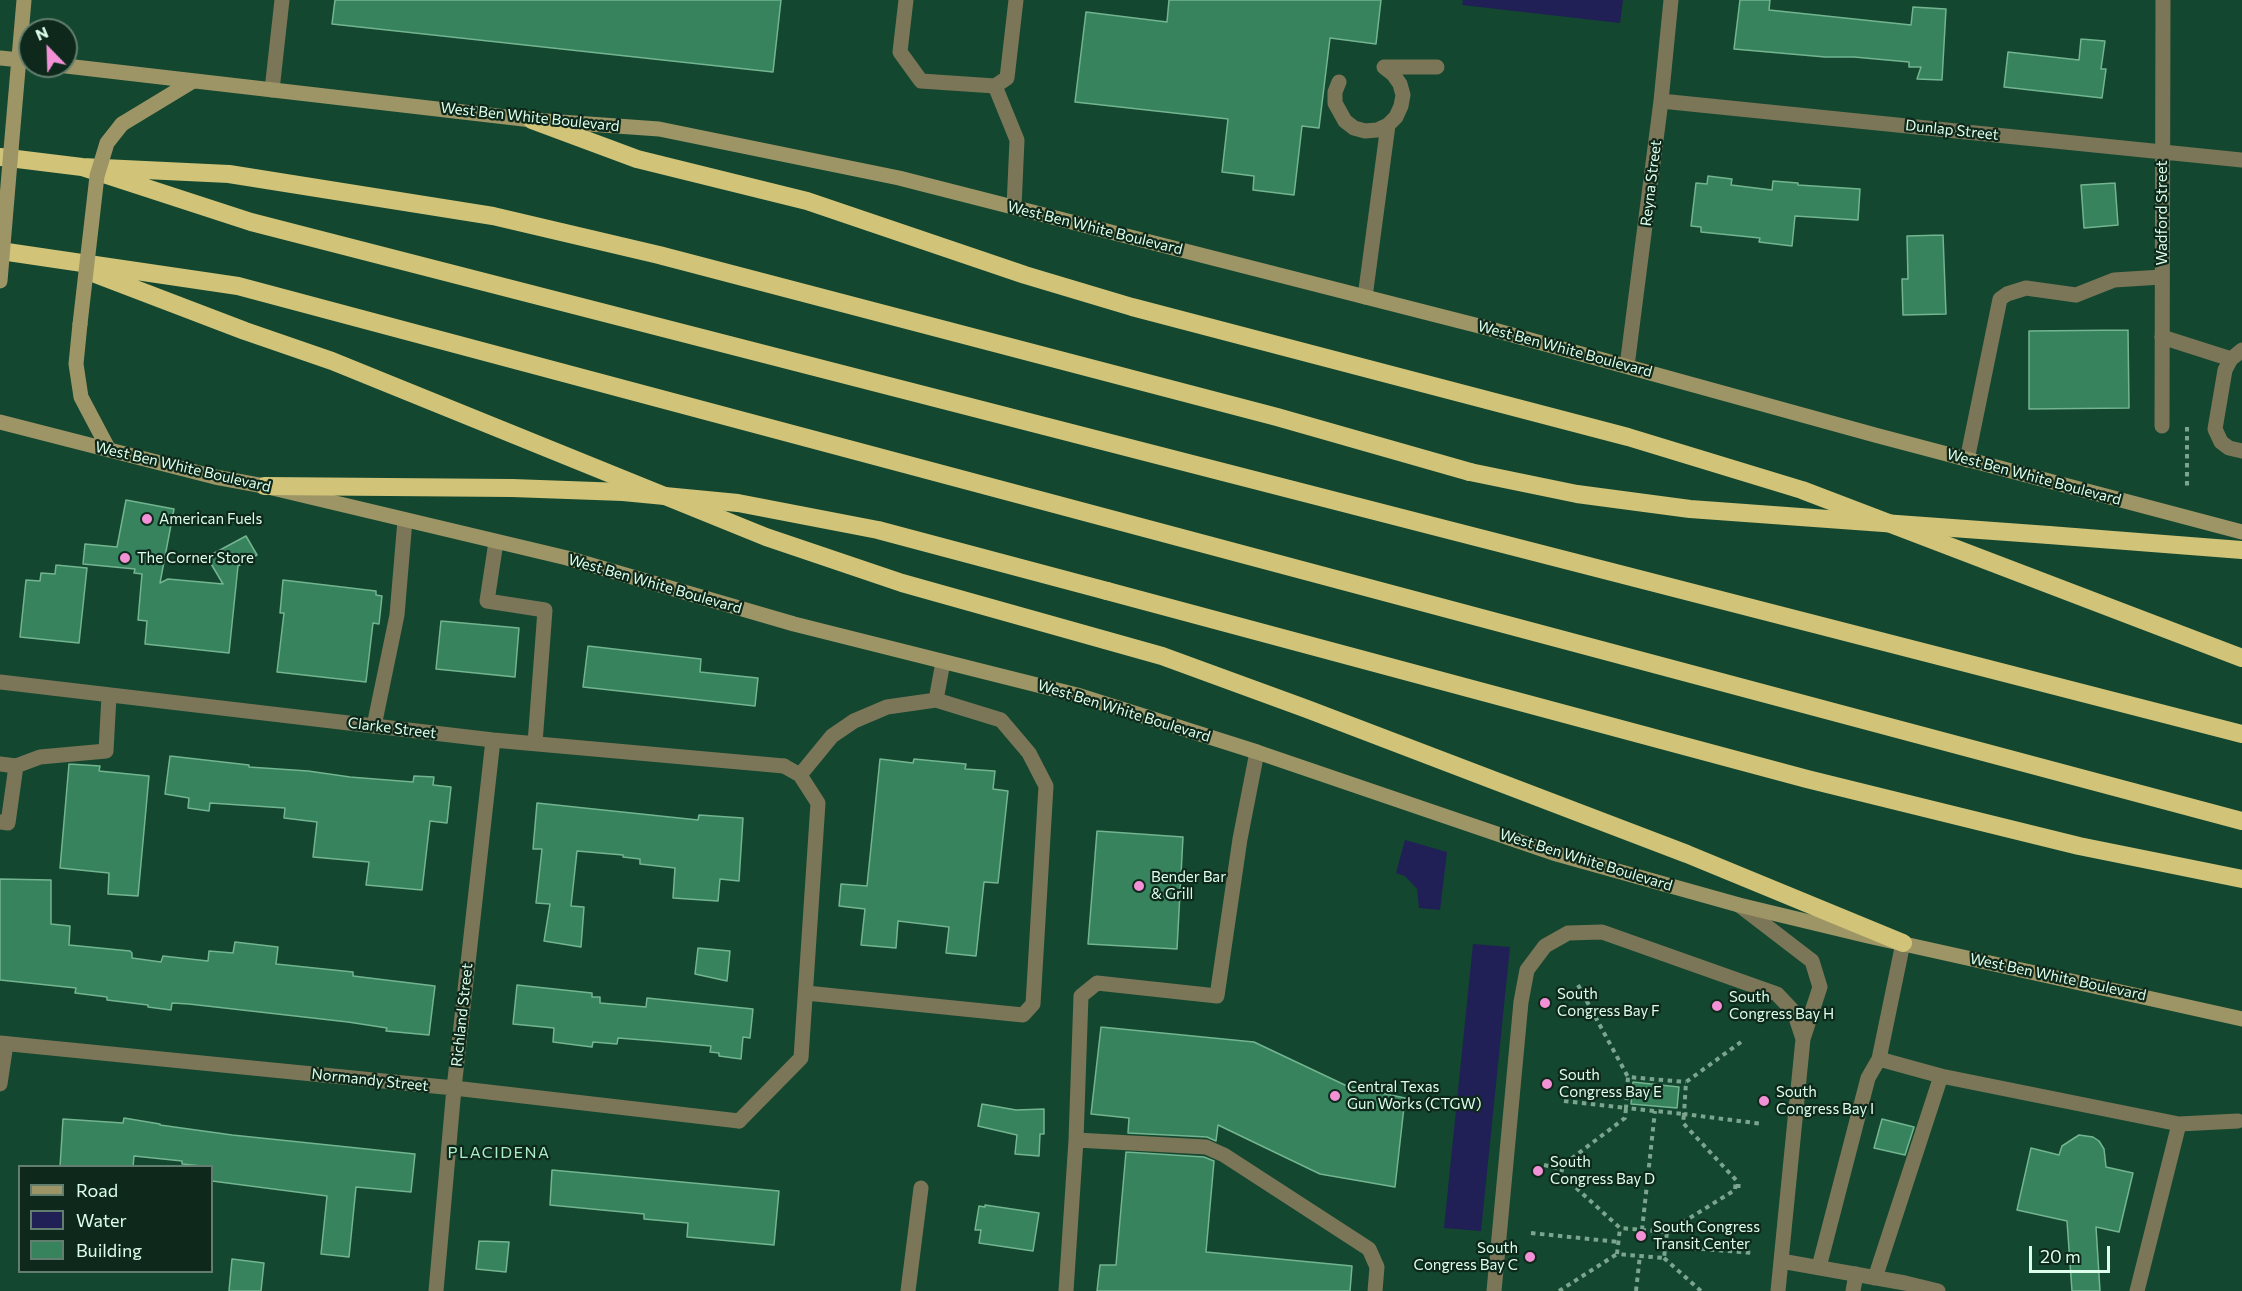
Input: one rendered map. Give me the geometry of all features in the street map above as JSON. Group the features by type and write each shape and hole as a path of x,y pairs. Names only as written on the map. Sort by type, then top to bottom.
{"highway":[{"path":"532,120 636,159 807,201 1024,275 1132,307 1628,437 1802,490 2242,658"},
{"path":"0,158 82,167 229,174 493,216 659,255 1277,417 1470,472 1576,494 1690,509 2242,550"},
{"path":"82,167 252,222 2242,734"},
{"path":"0,251 238,286 2242,821"},
{"path":"63,261 245,331 332,361 766,537 902,583 1162,656 1687,854 1903,943"},
{"path":"264,486 512,488 623,492 738,503 878,531 1807,779 2079,846 2242,879"}],"main road":[{"path":"24,0 24,18"},
{"path":"0,58 18,60"},
{"name":"West Ben White Boulevard","path":"78,67 532,120 659,129 899,178 1627,366 1967,460 2242,532"},
{"path":"0,281 15,108 21,78"},
{"path":"109,450 81,397 76,364 97,176 107,142 122,124 193,81"},
{"name":"West Ben White Boulevard","path":"0,422 215,477 264,486 567,558 794,624 1077,695 1257,752 1553,853 1739,905 2242,1019"}],"street":[{"path":"272,90 282,0"},
{"path":"906,0 900,52 921,81 995,86 1007,78 1016,0"},
{"name":"Reyna Street","path":"1627,366 1661,101 1671,0"},
{"name":"Wadford Street","path":"2162,426 2163,0"},
{"path":"1339,82 1335,92 1335,103 1345,121 1354,128 1365,131 1377,130 1388,125 1396,117 1403,95 1400,84 1384,67 1437,67"},
{"path":"995,86 1017,140 1014,207"},
{"name":"Dunlap Street","path":"1661,101 2242,160"},
{"path":"1365,297 1388,125"},
{"path":"1967,460 2000,299 2007,294 2026,288 2076,295 2114,280 2162,278"},
{"path":"2162,337 2236,355 2221,386 2215,429 2221,442 2229,448 2242,451"},
{"path":"374,726 397,615 405,520"},
{"path":"496,542 486,601 545,610 535,743"},
{"path":"936,700 944,662"},
{"name":"Clarke Street","path":"0,682 493,740 784,766 800,775"},
{"path":"0,764 16,766 40,757 106,751 109,696"},
{"path":"936,700 1001,720 1029,753 1046,786 1033,1004 1023,1015 806,993 818,803 800,775 832,736 854,721 887,707 936,700"},
{"name":"Richland Street","path":"436,1291 454,1088 493,740"},
{"path":"1066,1291 1076,1140 1081,996 1098,983 1217,996 1240,839 1257,752"},
{"path":"0,822 8,823 16,766"},
{"path":"1739,905 1812,961 1820,987 1803,1039 1778,1291"},
{"path":"1494,1291 1521,1002 1527,970 1545,946 1568,933 1602,932 1778,994 1794,1012 1803,1039"},
{"path":"1819,1268 1868,1078 1879,1059 1903,943"},
{"name":"Normandy Street","path":"3,1043 454,1088 739,1121 801,1058 806,993"},
{"path":"0,1084 3,1043"},
{"path":"1879,1059 1941,1076 2179,1124 2238,1121"},
{"path":"1875,1278 1941,1076"},
{"path":"2137,1291 2179,1124"},
{"path":"1076,1140 1206,1147 1224,1155 1369,1249 1377,1267 1375,1291"},
{"path":"908,1291 921,1188"},
{"path":"1781,1261 1938,1291"},
{"path":"1853,1291 1856,1274"}],"path":[{"path":"2187,426 2187,486"},
{"path":"1578,985 1628,1077 1626,1108 1625,1118 1563,1165 1561,1174 1620,1228 1666,1232 1735,1190 1736,1180 1683,1124 1686,1082"},
{"path":"1628,1077 1686,1082 1741,1042"},
{"path":"1564,1101 1763,1124"},
{"path":"1642,1230 1654,1111"},
{"path":"1544,1165 1562,1169"},
{"path":"1736,1186 1742,1186"},
{"path":"1617,1254 1620,1228"},
{"path":"1664,1258 1666,1232"},
{"path":"1531,1233 1619,1242"},
{"path":"1665,1246 1753,1252"},
{"path":"1559,1291 1617,1254 1664,1258 1701,1291"},
{"path":"1636,1291 1640,1255"}],"water":[{"path":"1463,0 1623,0 1620,23 1462,5"},
{"path":"1405,840 1447,852 1440,910 1419,908 1417,889 1405,876 1396,873"},
{"path":"1473,944 1510,947 1481,1231 1444,1228"}],"building":[{"path":"335,0 781,0 773,72 332,24"},
{"path":"1169,0 1381,0 1376,44 1330,38 1319,128 1302,126 1294,195 1253,190 1254,176 1222,172 1228,119 1075,102 1086,12 1167,22"},
{"path":"1740,0 1770,0 1769,10 1911,25 1913,7 1946,9 1942,80 1917,79 1921,67 1909,67 1909,62 1734,49"},
{"path":"2081,39 2105,41 2101,69 2106,69 2102,98 2004,87 2008,52 2079,60"},
{"path":"1708,176 1732,179 1731,185 1772,190 1773,181 1860,189 1858,220 1795,216 1792,246 1759,242 1760,238 1701,232 1701,227 1691,226 1696,183 1707,184"},
{"path":"2115,183 2118,225 2084,228 2081,185"},
{"path":"1943,235 1946,314 1903,315 1902,279 1908,279 1907,236"},
{"path":"2128,330 2129,408 2029,409 2029,331"},
{"path":"126,500 174,509 160,583 168,579 223,584 207,557 246,536 257,555 238,566 229,653 145,644 147,621 138,620 142,574 134,573 135,569 83,564 85,544 117,547"},
{"path":"56,565 87,568 79,643 20,637 26,580 40,581 41,573 55,574"},
{"path":"283,580 376,591 376,595 382,596 379,624 373,623 366,682 277,672 284,613 280,613"},
{"path":"441,621 519,628 515,677 436,669"},
{"path":"588,646 701,659 700,672 758,678 755,706 583,687"},
{"path":"170,756 350,777 413,782 414,776 434,777 433,785 451,787 447,823 430,821 422,890 366,885 369,862 313,857 317,822 284,818 285,808 210,803 209,811 188,808 189,798 165,794"},
{"path":"880,759 913,763 914,759 966,764 965,769 995,771 993,789 1008,791 998,883 984,882 976,956 946,953 949,927 898,921 896,948 861,945 865,909 839,906 841,884 867,886"},
{"path":"69,764 100,766 99,771 149,776 138,896 108,894 109,873 60,868"},
{"path":"537,803 698,820 699,815 743,818 739,881 720,879 718,901 673,898 675,868 640,864 640,859 623,857 623,855 577,851 571,906 584,907 581,947 544,941 550,904 536,903 542,849 533,849"},
{"path":"1097,831 1183,837 1177,949 1088,944"},
{"path":"0,879 51,880 51,924 70,926 69,945 130,951 132,958 161,962 163,956 208,961 209,951 233,953 235,942 278,947 276,964 353,972 353,976 435,986 429,1035 386,1031 387,1028 348,1022 189,1004 172,1003 171,1010 75,993 76,988 0,980"},
{"path":"698,948 730,951 727,981 695,974"},
{"path":"517,985 592,993 592,997 600,997 600,1003 646,1007 647,998 753,1009 750,1038 743,1037 741,1059 719,1056 719,1053 710,1052 711,1046 656,1041 618,1038 617,1044 593,1042 592,1047 553,1042 554,1028 513,1024"},
{"path":"1101,1027 1254,1042 1347,1086 1405,1098 1395,1187 1320,1174 1218,1125 1216,1141 1207,1137 1128,1133 1129,1118 1091,1114"},
{"path":"1633,1082 1679,1087 1677,1108 1631,1104"},
{"path":"982,1104 1016,1110 1044,1109 1044,1134 1040,1134 1039,1156 1015,1154 1017,1135 978,1126"},
{"path":"124,1118 232,1135 415,1154 411,1192 356,1187 349,1257 321,1254 327,1196 213,1181 213,1165 182,1164 182,1161 134,1156 133,1165 60,1165 63,1119 123,1123"},
{"path":"1882,1119 1914,1127 1905,1155 1874,1148"},
{"path":"2079,1135 2093,1137 2099,1141 2104,1149 2106,1167 2133,1173 2119,1232 2096,1227 2100,1291 2072,1291 2067,1221 2017,1210 2031,1148 2059,1155 2062,1146"},
{"path":"1126,1152 1204,1157 1214,1161 1206,1252 1352,1266 1350,1291 1097,1291 1100,1265 1116,1265"},
{"path":"552,1170 779,1191 774,1245 687,1237 688,1223 644,1219 644,1214 550,1205"},
{"path":"985,1205 1039,1213 1033,1251 979,1243 981,1230 975,1230 979,1206 985,1207"},
{"path":"479,1241 509,1242 506,1272 476,1269"},
{"path":"232,1259 264,1263 261,1291 229,1291"}],"place":[{"name":"American Fuels","path":"147,519"},
{"name":"The Corner Store","path":"125,558"},
{"name":"Bender Bar & Grill","path":"1139,886"},
{"name":"South Congress Bay F","path":"1545,1003"},
{"name":"South Congress Bay H","path":"1717,1006"},
{"name":"South Congress Bay E","path":"1547,1084"},
{"name":"Central Texas Gun Works (CTGW)","path":"1335,1096"},
{"name":"South Congress Bay I","path":"1764,1101"},
{"name":"South Congress Bay D","path":"1538,1171"},
{"name":"South Congress Transit Center","path":"1641,1236"},
{"name":"South Congress Bay C","path":"1530,1257"}],"district":[{"name":"PLACIDENA","path":"499,1153"}]}
